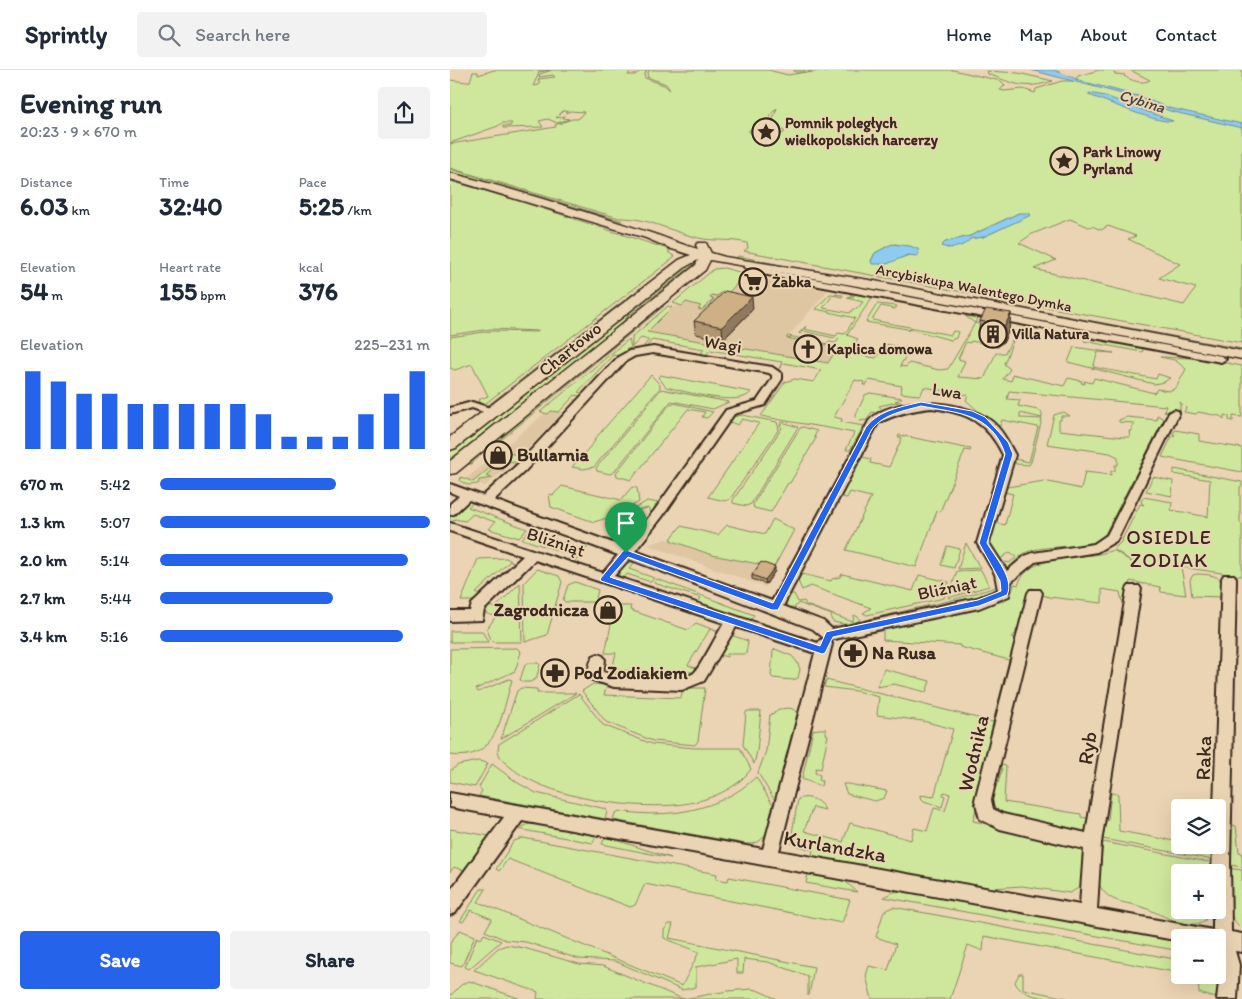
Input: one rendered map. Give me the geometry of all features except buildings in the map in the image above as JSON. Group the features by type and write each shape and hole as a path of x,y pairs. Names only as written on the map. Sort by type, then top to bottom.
{"street":[{"path":"450,176 650,236 703,255"},
{"path":"650,236 672,246 703,255 728,255"},
{"path":"672,246 684,254 685,259 683,263"},
{"name":"Arcybiskupa Walentego Dymka","path":"703,255 728,255 838,272 1242,346"},
{"name":"Chartowo","path":"450,445 683,263 703,255"},
{"name":"Chartowo","path":"450,469 703,255"},
{"name":"Arcybiskupa Walentego Dymka","path":"728,255 747,265 869,284 1242,355"},
{"path":"747,265 757,270 819,283 1221,359"},
{"path":"1194,353 1208,348"},
{"name":"Wagi","path":"484,502 522,467 622,359 632,353 653,350 772,370 777,374 778,379 761,403 730,412 658,514 626,553"},
{"name":"Lwa","path":"775,608 874,421 884,415 921,404 970,412 978,416 1005,443 1009,454 983,543 1005,582"},
{"path":"450,411 472,405 492,412"},
{"path":"1005,582 1030,559 1038,556 1097,548 1112,538 1174,413"},
{"name":"Bliźniąt","path":"450,488 775,608 818,626 830,635 979,603 1004,593 1005,582"},
{"path":"450,511 468,494"},
{"name":"Bliźniąt","path":"450,528 822,650"},
{"path":"604,579 626,553"},
{"path":"450,616 477,616 477,608 532,555"},
{"name":"Raka","path":"1218,929 1229,578"},
{"name":"Ryb","path":"1088,915 1093,843 1134,589"},
{"name":"Wodnika","path":"1035,593 983,800 986,814 1000,821 1093,843"},
{"path":"598,660 595,675 614,681 682,684 700,677 732,621"},
{"path":"768,857 822,650 830,635"},
{"name":"Kurlandzka","path":"450,800 1171,930"},
{"path":"450,906 518,812"},
{"name":"Kurlandzka","path":"1226,940 1242,943"},
{"name":"Raka","path":"1226,957 1230,965 1227,999"}],"shaded area":[{"path":"746,274 781,283 828,290 787,338 838,347 828,363 641,332 671,308 713,287 729,291"},
{"path":"550,409 563,412 521,457 485,486 466,479"},
{"path":"665,539 774,565 774,574 766,587 648,545"}],"green space":[{"path":"494,70 550,70 538,72 533,86 539,85 539,79 555,77 553,75 539,77 540,74 552,70 631,70 628,75 635,75 647,70 645,78 664,85 670,90 666,84 647,77 649,70 768,70 788,75 806,72 795,72 794,70 813,70 806,73 827,70 824,73 829,70 953,70 1001,81 1005,85 1000,90 1023,89 1035,93 1036,89 1062,81 1081,81 1076,79 1078,76 1099,70 1113,70 1115,74 1125,75 1133,80 1143,82 1150,80 1130,70 1242,70 1242,343 744,251 748,248 747,243 693,237 641,220 619,218 450,168 450,144 556,127 555,125 572,119 578,119 584,112 570,111 566,113 567,111 563,111 556,118 565,116 563,118 569,119 557,123 548,119 539,121 543,127 503,128 503,126 510,126 512,123 502,123 450,143 450,80 467,82 470,81 473,72 478,72 478,75","holes":["777,108 771,125 784,131 784,133 762,139 749,132 749,130 767,125 772,113","1019,213 1000,229 983,237 972,238 959,246 947,248 945,242 970,236","1070,219 1101,230 1108,226 1136,236 1128,239 1180,264 1159,278 1196,288 1184,305 1034,269 1056,260 1019,243 1032,234","896,244 903,246 910,255 897,259 871,261 875,253"]},
{"path":"987,71 1018,73 1053,81 1043,84 1020,85 988,74"},
{"path":"450,169 622,221 450,172"},
{"path":"450,181 671,250 668,252 675,257 482,406 478,400 488,396 472,364 455,370 450,368 450,337 491,331 539,331 491,329 450,335"},
{"path":"738,256 805,270 927,290 1242,349 1242,352 734,260"},
{"path":"690,262 694,264 628,316 613,332 455,460 450,458 450,451"},
{"path":"724,268 746,274 728,293 722,292 717,296 712,295 710,298 714,299 702,310 698,309 701,306 686,302 682,306 673,303 714,269"},
{"path":"824,279 1195,350 1186,350 821,280"},
{"path":"642,288 494,405 487,406"},
{"path":"852,292 873,296 847,335 858,339 848,353 876,358 885,344 910,349 900,366 906,367 909,363 939,370 948,369 975,323 984,325 978,338 1003,343 997,348 997,346 971,341 970,343 966,342 958,359 965,361 958,377 984,379 996,353 1005,353 1016,333 1004,364 1010,369 1003,379 1011,381 1012,374 1064,386 1068,378 1082,381 1081,383 1085,384 1084,381 1092,383 1094,378 1154,393 1157,389 1169,391 1176,388 1186,369 1175,360 1160,357 1190,358 1191,356 1242,366 1242,417 1233,416 1233,421 1229,420 1229,416 1224,415 1224,419 1220,416 1198,412 1196,414 1184,412 1186,408 1180,402 1180,412 1169,410 1167,412 1164,411 1166,406 1009,391 1007,399 1020,400 1018,406 1038,410 1042,413 1042,418 1020,413 1020,418 1042,419 1031,462 1029,465 1016,464 1014,459 1029,462 1038,427 1002,420 997,428 966,400 968,395 924,387 921,394 918,395 901,393 902,386 869,380 866,385 863,385 864,382 855,380 834,417 842,419 841,422 864,426 850,450 846,450 854,433 761,416 785,382 795,379 814,382 821,370 784,363 779,369 782,362 710,350 705,356 700,355 704,349 652,340 646,347 644,346 649,340 641,338 632,347 632,337 668,306 672,307 647,332 828,363 838,347 786,338 788,336 828,344 829,342 836,343 839,339 803,331 799,333 806,326 804,329 836,336 838,333 845,334 855,318 816,309 830,294 843,295 842,297 833,295 823,308 850,313 863,302 847,298 849,296 853,297 854,295 850,295"},
{"path":"877,304 897,306 895,309 881,306 872,320 951,335 953,331 958,332 956,338 951,340 909,329 908,331 907,329 866,322"},
{"path":"659,306 664,306 496,444 492,442"},
{"path":"965,316 977,318 975,323"},
{"path":"1085,336 1141,346 1143,351 1084,341"},
{"path":"629,339 631,348 627,349 620,356 613,355 578,392 585,394 583,397 575,395 559,412 551,411 548,414 540,412"},
{"path":"1074,347 1114,353 1098,352 1093,367 1156,379 1158,374 1170,378 1164,382 1154,384 1068,362"},
{"path":"651,375 660,385 660,388 594,467 583,469 572,467 594,440"},
{"path":"660,375 751,392 745,397 736,399 698,395 666,387 658,377"},
{"path":"661,389 729,402 713,409 671,401 614,472 610,474 597,471 596,468"},
{"path":"870,393 902,398 895,401 907,403 900,406 897,402 879,406 883,411 872,412 867,420 859,421 856,415 865,395"},
{"path":"674,403 713,412 707,418 702,417 705,412 688,409 631,480 617,476 616,473 670,404"},
{"path":"1064,412 1070,416 1061,416 1059,430 1123,437 1130,437 1129,431 1132,431 1134,423 1119,422 1119,420 1127,417 1157,420 1157,415 1164,419 1103,538 1096,542 1078,546 1038,549 1026,552 1006,570 1002,565 1006,562 1009,563 1017,557 1010,552 999,560 989,544 995,523 1005,525 1013,494 1004,492 1007,487 1044,481 1081,489 1085,472 1111,475 1111,471 1115,471 1115,465 1118,465 1118,457 1110,453 1047,444 1054,415"},
{"path":"742,415 777,422 779,429 730,499 725,501 708,497 759,423 742,419 738,425 730,422 733,417"},
{"path":"782,422 798,427 751,504 746,506 733,503 733,500 782,428 780,426"},
{"path":"803,427 817,431 814,437 816,438 790,483 788,483 771,512 754,508 753,504 800,428"},
{"path":"1175,430 1199,434 1199,441 1242,448 1242,472 1162,457 1172,436 1175,435 1173,434"},
{"path":"899,435 971,449 970,451 965,450 940,512 937,511 916,567 846,550 871,497 850,492 847,498 841,497 862,457 871,459 870,463 889,467 902,438 898,437"},
{"path":"492,442 476,456 479,457 471,464 465,464"},
{"path":"508,453 526,457 515,468 514,461 503,463 504,470 493,468 486,476 493,478 479,480 478,484 468,485 460,481 461,477 473,482"},
{"path":"1174,469 1242,482 1240,487 1240,523 1242,524 1242,576 1181,567 1186,595 1161,592 1160,587 1130,581 1126,602 1122,601 1120,592 1102,589 1102,603 1049,597 1042,595 1039,589 1031,588 1020,628 1016,630 1012,637 1017,639 973,821 1077,844 1087,853 1083,885 1070,893 1022,886 992,888 812,856 813,850 792,844 791,839 798,799 814,799 825,810 813,807 804,831 843,842 850,823 911,840 914,828 927,831 934,808 945,811 950,794 944,792 943,795 945,796 942,807 924,801 920,797 920,795 934,797 953,729 923,721 877,715 879,697 856,691 824,687 826,680 993,722 1009,660 960,647 960,645 883,640 883,629 1004,601 1012,592 1014,584 1018,585 1024,574 1034,566 1046,562 1101,554 1113,550 1135,564 1114,549 1121,542 1140,504 1144,505 1141,502 1143,497 1172,502 1171,510 1208,517 1210,480 1174,474"},
{"path":"1153,477 1173,481 1172,496 1146,491"},
{"path":"562,486 621,500 632,487 637,488 639,502 616,515 594,522 551,507 549,494 553,495"},
{"path":"647,501 659,503 651,514 648,508 634,511 636,518 628,516 622,524 629,527 620,529 623,538 608,528 615,521"},
{"path":"465,502 474,502 468,507 527,529 519,538 489,529 495,522 473,514 465,521 455,519 450,524 450,515"},
{"path":"773,519 794,530 774,567 712,555 670,540 681,526 718,535 727,525 765,534"},
{"path":"529,530 580,549 586,543 590,544 573,564 566,562 572,555 522,539"},
{"path":"966,543 980,568 958,569"},
{"path":"947,546 960,549 954,568 941,565"},
{"path":"506,558 517,564 510,561 476,593 484,597 474,601 461,601 478,559"},
{"path":"631,562 634,563 629,569 654,578 651,582 627,574 622,580 619,579 619,571 623,565"},
{"path":"537,569 559,576 562,582 547,635 525,642 524,583"},
{"path":"981,570 989,586 948,598 957,571"},
{"path":"802,574 831,581 842,574 913,591 919,575 949,582 944,598 867,615 863,613 871,608 811,586 802,590 798,581"},
{"path":"1193,575 1218,578 1223,585 1225,597 1192,596 1190,580"},
{"path":"657,579 754,615 749,622 697,605 701,598 654,583"},
{"path":"575,582 598,590 595,602 565,602 563,600 568,585"},
{"path":"520,583 522,642 494,642 491,640 487,629 496,616 487,614 483,610 486,604 495,608"},
{"path":"1000,586 998,591 989,595 871,621 869,619 948,601"},
{"path":"789,594 794,594 798,602 804,601 806,605 853,622 854,615 860,620 849,625 833,622 831,619 832,615 798,603 793,610 787,606 785,601"},
{"path":"615,606 631,606 630,610 688,630 696,623 719,632 710,629 688,665 698,669 695,672 612,670 616,653 605,653"},
{"path":"450,631 482,631 488,642 450,642"},
{"path":"731,635 748,641 746,654 727,654 727,657 720,655 719,653"},
{"path":"517,648 521,652 515,671 476,689 478,692 509,679 512,680 495,733 488,744 478,751 466,755 450,755 450,649"},
{"path":"775,649 792,656 797,662 800,669 798,678 793,680 773,678 771,676 773,651"},
{"path":"528,663 538,663 540,665 536,679 530,682 523,682 520,680 525,665"},
{"path":"884,669 930,681 926,692 894,684 877,687"},
{"path":"593,684 607,685 604,695 681,698 683,688 705,688 698,741 695,745 653,741 606,722 582,691"},
{"path":"521,688 537,689 537,693 576,693 501,739 517,691"},
{"path":"579,694 603,725 652,744 694,748 740,748 751,769 736,784 717,795 684,804 655,806 610,803 564,793 524,777 509,766 499,754 499,744"},
{"path":"781,709 793,709 797,713 775,801 758,773 766,751 770,715"},
{"path":"761,711 754,764 743,745 746,712"},
{"path":"826,729 826,734 828,735 821,769 816,768 815,773 820,775 821,786 802,779 813,730"},
{"path":"478,761 488,763 475,787 450,782 450,771 458,765"},
{"path":"492,764 518,783 536,793 606,809 605,819 479,796 482,791 479,787"},
{"path":"998,764 1006,766 1004,802 1081,814 1081,817 1090,819 1088,834 998,813 991,800 993,782 998,783 1002,769"},
{"path":"756,777 774,807 766,832 759,841 753,844 613,820 615,813 620,811 656,814 674,813 710,805 742,789"},
{"path":"843,784 887,791 884,798 875,801 847,794"},
{"path":"1111,793 1118,794 1119,831 1171,840 1171,852 1103,839 1105,823 1108,820"},
{"path":"529,824 596,835 593,843 518,829"},
{"path":"1228,824 1236,826 1239,852 1242,853 1242,867 1226,864"},
{"path":"450,829 490,836 466,871 454,867 450,872"},
{"path":"605,837 610,838 671,858 602,844"},
{"path":"523,838 717,874 716,879 728,881 729,877 850,900 842,923 645,884 635,905 630,907 508,859 499,871 496,869 514,841"},
{"path":"1103,842 1214,863 1171,864 1171,919 1206,919 1198,923 1180,922 1170,919 1142,907 1118,901 1107,895 1099,884"},
{"path":"1182,854 1214,854 1214,860"},
{"path":"1226,868 1242,870 1242,929 1231,915 1226,893"},
{"path":"808,874 845,881 857,892 806,883"},
{"path":"481,889 486,889 478,902 682,986 699,952 664,938 664,930 669,924 673,924 669,938 814,967 809,995 808,976 768,962 744,959 743,973 737,973 737,959 696,967 696,987 682,990 615,961 579,959 526,942 506,940 485,931 492,919 471,910 463,922 460,921"},
{"path":"901,891 1171,940 1171,949 883,897"},
{"path":"893,907 1171,958 1171,971 984,936 983,951 968,945 950,999 872,999 866,976 869,966 888,970 896,944 876,937 884,911"},
{"path":"460,930 475,936 462,966 450,963 450,943"},
{"path":"484,934 501,941 469,969 465,967 477,937 481,939"},
{"path":"507,945 579,964 603,966 683,999 537,999 538,992 474,970 498,948"},
{"path":"1019,974 1023,974 1023,989 1071,999 1039,997 1024,992 1018,988 1015,982"},
{"path":"469,981 520,999 450,999 450,996 461,985"},
{"path":"1198,984 1220,984 1219,999 1199,993"},
{"path":"751,989 777,999 683,999"}],"water":[{"path":"1031,70 1054,70 1081,81 1138,96 1169,108 1242,124 1242,128 1170,111 1126,95"},
{"path":"1089,93 1105,96 1173,121 1144,116 1089,95"},
{"path":"1019,213 1029,213 1031,215 983,237 970,239 961,246 949,248 941,246 945,242 970,236"},
{"path":"892,244 910,246 918,249 919,254 916,256 908,255 887,264 872,264 871,261 875,253"}],"place":[{"name":"Pomnik poległych wielkopolskich harcerzy","path":"766,132"},
{"name":"Park Linowy Pyrland","path":"1064,161"},
{"name":"Żabka","path":"753,282"},
{"name":"Villa Natura","path":"993,334"},
{"name":"Kaplica domowa","path":"808,349"},
{"name":"Bullarnia","path":"498,455"},
{"name":"Zagrodnicza","path":"608,610"},
{"name":"Na Rusa","path":"853,653"},
{"name":"Pod Zodiakiem","path":"555,673"}],"district":[{"name":"OSIEDLE ZODIAK","path":"1169,548"}],"route":[{"path":"921,404 972,413 982,418 1005,443 1009,454 983,543 1004,580 1006,588 1004,593 996,598 979,603 869,625 830,635 822,650 604,579 626,553 775,608 874,421 884,415 921,404"}],"water label":[{"name":"Cybina","path":"1142,101"}]}
